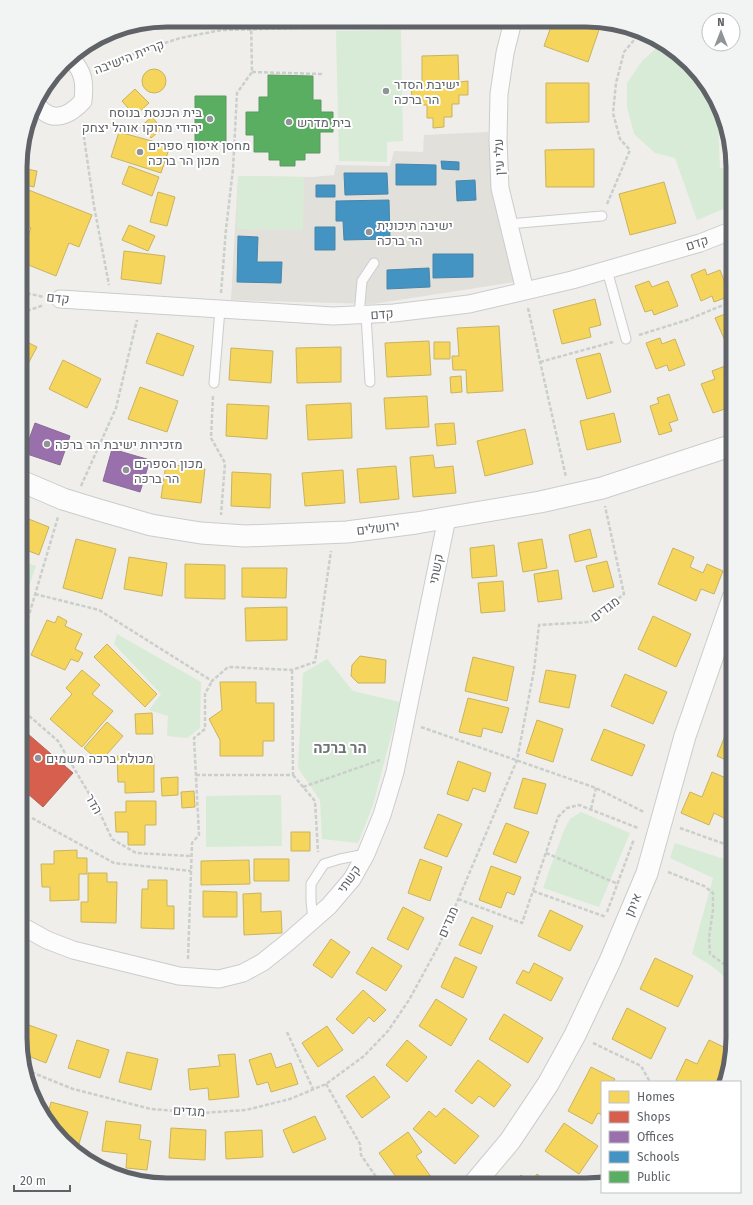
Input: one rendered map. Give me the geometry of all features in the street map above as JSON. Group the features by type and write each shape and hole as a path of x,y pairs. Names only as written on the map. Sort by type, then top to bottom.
{"street":[{"name":"עלי עין","path":"512,27 505,53 499,94 498,140 500,188 525,291"},
{"path":"40,109 47,114 60,117 73,111 83,101 85,83 78,65 75,62"},
{"name":"קדם","path":"60,299 333,316 394,313 469,304 525,291 607,270 700,243 726,233"},
{"name":"ירושלים","path":"27,484 69,501 99,510 151,524 201,533 245,536 334,532 416,523 540,502 602,488 726,446"},
{"name":"קשתי","path":"27,929 47,940 73,950 179,976 219,979 243,973 263,962 329,906 352,879 366,854 382,815 395,772 406,722 447,518"},
{"name":"איתן","path":"479,1178 510,1141 548,1084 575,1035 610,961 647,873 660,821 685,736 726,618"}],"lane":[{"path":"508,224 602,216"},
{"path":"370,382 362,315 362,281 374,263"},
{"path":"607,270 626,339"},
{"path":"214,383 220,309"},
{"path":"313,920 311,884 324,864 366,854"}],"path":[{"name":"קריית הישיבה","path":"81,75 141,51 180,38 222,30 305,27"},
{"path":"220,309 226,229 233,169 237,93 252,72 251,28"},
{"path":"602,216 630,150 620,139 613,113 616,83 624,52 637,37"},
{"path":"252,72 322,74"},
{"path":"79,106 94,206 112,302"},
{"path":"525,291 570,495"},
{"name":"קדם","path":"27,294 60,299"},
{"path":"27,311 60,299"},
{"path":"27,620 69,501 116,408 141,304"},
{"path":"214,383 211,438 225,463 220,534"},
{"name":"מגדים","path":"32,1072 73,1089 151,1109 201,1113 246,1110 290,1099 326,1084 364,1056 388,1030 409,1000 439,945 517,760 534,670 538,625 590,622 624,594 602,488"},
{"path":"187,977 192,843 199,835 194,738 205,729 205,694 212,681 228,667 292,670 315,662 334,532"},
{"path":"35,594 99,610 212,681"},
{"path":"292,670 293,775 315,801 319,871"},
{"name":"הדר","path":"27,714 58,741 98,809 112,839 136,854 192,856"},
{"path":"406,722 596,788 660,821 726,845"},
{"path":"303,787 399,753"},
{"path":"196,775 293,775"},
{"path":"591,809 596,788"},
{"path":"458,899 522,923 558,817 566,808 579,805 638,828 603,923"},
{"path":"27,815 114,863 192,871"},
{"path":"546,853 618,884"},
{"path":"649,864 704,886 713,893 713,910 709,938 710,954 724,964 726,963"},
{"path":"533,891 606,917"},
{"path":"287,1032 313,1089"},
{"path":"575,1035 641,1066 649,1081"},
{"path":"326,1084 360,1144 362,1155 377,1178"}],"shaded area":[{"name":"ישיבה תיכונית הר ברכה","path":"488,132 498,208 515,282 373,304 231,300 238,176 313,177 334,175 336,165 390,166 394,151 423,152 424,135"}],"green space":[{"path":"401,30 403,141 387,142 387,162 339,161 336,31"},
{"path":"658,47 685,68 707,97 718,122 720,168 726,168 726,208 697,220 675,158 655,153 634,134 627,107 627,83 642,61"},
{"path":"238,176 304,177 303,230 237,229"},
{"path":"27,563 36,566 27,592"},
{"path":"117,634 201,682 200,728 187,738 167,736 168,716 149,710 161,694 114,644"},
{"path":"327,659 353,691 400,702 373,805 358,843 322,839 320,800 298,768 303,673"},
{"path":"281,795 282,846 206,847 206,796"},
{"path":"581,812 630,833 599,907 543,888 564,830 570,819"},
{"path":"675,843 726,860 726,980 721,973 692,954 713,878 670,858"}],"building: Homes":[{"path":"551,27 600,28 588,62 544,46"},
{"path":"458,55 459,82 468,81 468,95 459,95 459,104 452,104 452,117 444,117 444,127 433,128 433,118 427,118 427,105 422,105 422,98 412,99 411,83 422,83 422,56"},
{"path":"154,69 162,73 166,81 162,89 154,93 146,89 142,81 146,73"},
{"path":"546,83 589,83 589,122 546,123"},
{"path":"135,89 149,103 135,116 122,101"},
{"path":"152,117 162,129 151,138 141,126"},
{"name":"מחסן איסוף ספרים מכון הר ברכה","path":"119,132 170,146 161,173 111,157"},
{"path":"594,149 594,187 546,187 545,150"},
{"path":"129,166 159,177 152,196 122,184"},
{"path":"27,169 37,171 34,187 27,185"},
{"path":"664,182 676,223 630,235 619,194"},
{"path":"27,189 92,215 79,247 69,243 56,276 27,264 27,238 31,228 27,226"},
{"path":"158,192 175,197 167,226 150,222"},
{"path":"129,225 155,236 148,251 122,240"},
{"path":"124,251 165,256 161,284 121,279"},
{"path":"705,269 707,275 720,270 726,286 726,298 714,302 712,296 701,301 691,275"},
{"path":"649,281 652,287 668,281 678,306 654,315 652,310 645,312 635,286"},
{"path":"595,299 601,325 589,328 591,337 562,344 553,310"},
{"path":"726,314 726,343 715,318"},
{"path":"499,326 503,391 467,393 466,370 453,370 452,356 459,356 457,328"},
{"path":"157,333 194,346 183,376 146,363"},
{"path":"660,338 662,344 675,339 685,365 669,371 667,365 656,369 646,343"},
{"path":"429,341 431,375 387,377 385,343"},
{"path":"27,342 37,347 27,366"},
{"path":"434,342 450,342 450,359 434,359"},
{"path":"341,347 341,382 297,383 296,348"},
{"path":"231,348 273,351 271,383 229,380"},
{"path":"600,353 611,392 587,399 576,359"},
{"path":"63,360 101,379 87,408 49,389"},
{"path":"726,366 726,409 713,413 701,384 715,379 712,371"},
{"path":"461,376 462,392 451,393 450,377"},
{"path":"140,387 178,401 167,432 128,419"},
{"path":"669,394 678,420 669,423 672,431 659,435 650,406 659,403 657,398"},
{"path":"427,396 429,427 386,429 384,398"},
{"path":"351,403 352,438 308,440 306,405"},
{"path":"227,404 269,406 267,439 226,436"},
{"path":"614,413 621,442 587,450 580,421"},
{"path":"454,423 456,444 437,446 435,424"},
{"path":"525,429 533,464 485,476 477,441"},
{"path":"433,455 435,468 453,466 456,493 413,497 410,457"},
{"path":"166,464 205,469 201,503 161,498"},
{"path":"396,466 399,499 360,503 357,469"},
{"path":"343,470 345,503 305,506 302,473"},
{"path":"232,472 271,474 270,508 231,506"},
{"path":"27,518 49,527 39,555 27,550"},
{"path":"590,529 597,557 575,562 569,535"},
{"path":"76,539 116,549 102,599 63,588"},
{"path":"542,539 547,568 523,572 518,543"},
{"path":"494,545 497,576 472,578 470,548"},
{"path":"673,548 694,557 690,567 703,573 707,564 723,571 714,594 701,589 696,601 658,584"},
{"path":"129,557 167,563 162,596 124,589"},
{"path":"607,561 614,587 593,592 586,566"},
{"path":"185,564 225,565 225,599 185,598"},
{"path":"242,568 287,568 286,598 242,597"},
{"path":"558,570 562,599 538,602 534,574"},
{"path":"503,581 505,611 481,613 478,583"},
{"path":"287,607 287,640 246,641 245,608"},
{"path":"58,616 67,621 65,626 82,634 75,649 83,653 78,662 71,659 65,670 31,655 47,620 55,623"},
{"path":"653,616 691,634 676,667 638,649"},
{"path":"107,644 157,694 145,707 94,657"},
{"path":"360,656 386,660 385,683 358,683 351,676 352,665"},
{"path":"473,657 514,667 507,701 465,691"},
{"path":"82,670 100,685 92,694 113,711 82,747 50,719 72,694 66,688"},
{"path":"546,670 576,675 569,708 539,702"},
{"path":"625,674 667,692 653,724 611,706"},
{"path":"220,682 256,682 256,703 274,703 274,741 263,741 263,756 220,756 220,740 209,719 222,710"},
{"path":"468,698 509,708 502,733 483,728 481,737 459,732"},
{"path":"152,713 153,734 136,734 135,714"},
{"path":"537,720 563,729 553,762 526,753"},
{"path":"107,722 123,736 100,762 84,748"},
{"path":"604,729 645,745 632,776 591,760"},
{"path":"726,733 726,760 717,756"},
{"path":"117,756 154,756 154,792 125,793 125,782 118,782"},
{"path":"458,761 491,773 485,792 473,788 468,801 447,794"},
{"path":"712,772 726,778 726,819 714,813 709,825 681,813 690,792 702,797"},
{"path":"178,777 178,795 162,796 161,778"},
{"path":"523,778 546,784 537,814 514,808"},
{"path":"194,791 195,807 182,808 181,792"},
{"path":"126,801 156,801 156,825 145,825 145,845 128,845 128,832 116,832 115,812 126,812"},
{"path":"438,814 462,824 447,857 424,848"},
{"path":"506,823 529,832 516,863 493,854"},
{"path":"291,832 310,832 310,851 291,851"},
{"path":"77,850 77,858 87,858 87,874 79,874 79,900 50,901 50,887 42,887 41,864 54,864 54,851"},
{"path":"254,859 289,859 289,881 254,881"},
{"path":"420,859 442,867 430,901 408,893"},
{"path":"249,860 250,884 201,885 201,861"},
{"path":"491,866 521,877 514,895 507,892 501,908 479,900"},
{"path":"88,873 107,873 107,882 117,882 116,923 81,922 81,902 88,902"},
{"path":"148,880 167,880 167,906 174,906 174,929 141,928 142,889 148,889"},
{"path":"203,891 237,892 237,917 203,917"},
{"path":"261,893 261,912 281,911 282,933 244,935 243,894"},
{"path":"403,907 424,918 408,950 387,939"},
{"path":"550,910 583,926 570,951 538,936"},
{"path":"472,917 493,926 481,954 459,945"},
{"path":"331,939 350,952 332,978 313,965"},
{"path":"372,947 402,966 386,991 356,973"},
{"path":"455,957 477,967 463,998 441,987"},
{"path":"655,958 693,976 678,1007 640,989"},
{"path":"534,963 563,978 551,1001 516,983 523,970 529,973"},
{"path":"363,990 386,1010 374,1022 369,1017 353,1034 336,1019"},
{"path":"436,999 467,1019 451,1046 419,1026"},
{"path":"627,1008 666,1028 651,1059 612,1039"},
{"path":"504,1014 543,1038 528,1063 489,1039"},
{"path":"27,1024 57,1035 46,1063 28,1056"},
{"path":"327,1026 343,1050 318,1067 302,1043"},
{"path":"77,1040 109,1050 100,1078 68,1068"},
{"path":"407,1040 427,1057 407,1082 386,1065"},
{"path":"709,1040 726,1048 719,1081 676,1080 686,1059 697,1064"},
{"path":"127,1052 158,1059 151,1090 119,1082"},
{"path":"271,1053 276,1068 291,1063 298,1084 271,1092 268,1082 257,1085 249,1060"},
{"path":"235,1054 239,1097 209,1100 208,1088 190,1090 188,1069 220,1066 218,1055"},
{"path":"478,1060 511,1085 494,1107 479,1096 472,1104 455,1091"},
{"path":"591,1067 615,1079 614,1081 601,1081 601,1114 598,1113 592,1124 568,1111"},
{"path":"374,1076 390,1097 362,1118 346,1096"},
{"path":"51,1102 88,1112 79,1144 75,1143 68,1137 48,1112"},
{"path":"444,1108 479,1136 455,1164 413,1129 429,1111 436,1117"},
{"path":"315,1116 326,1139 293,1153 283,1130"},
{"path":"106,1121 141,1125 139,1139 151,1141 147,1170 126,1168 127,1154 102,1151"},
{"path":"564,1123 598,1146 579,1174 545,1151"},
{"path":"171,1128 206,1130 205,1160 169,1158"},
{"path":"262,1130 263,1157 226,1159 225,1132"},
{"path":"408,1132 422,1152 416,1156 432,1178 397,1178 379,1153"},
{"path":"537,1174 542,1178 534,1178"}],"building: Shops":[{"name":"מכולת ברכה משמים","path":"28,734 73,773 43,807 27,793"}],"building: Offices":[{"name":"מזכירות ישיבת הר ברכה","path":"35,423 70,436 60,465 27,454 27,445"},
{"name":"מכון הספרים הר ברכה","path":"112,449 150,460 140,492 103,481"}],"building: Schools":[{"path":"441,161 459,162 459,170 442,169"},
{"path":"396,164 436,165 436,185 396,185"},
{"path":"344,173 387,173 388,194 345,195"},
{"path":"475,180 476,200 457,201 456,181"},
{"path":"316,185 335,185 335,197 316,197"},
{"path":"389,200 390,239 344,240 343,221 336,221 336,201"},
{"path":"315,227 335,227 335,250 315,250"},
{"path":"238,236 258,237 257,262 282,262 281,283 237,282"},
{"path":"433,254 473,254 473,277 433,278"},
{"path":"429,268 430,287 387,289 387,270"}],"building: Public":[{"name":"בית מדרש","path":"268,75 313,76 313,100 321,100 321,112 333,112 333,132 320,132 320,153 305,153 305,160 295,160 295,166 280,166 280,160 269,160 269,152 254,152 254,135 246,135 246,112 259,112 259,97 268,97"},
{"name":"בית הכנסת בנוסח יהודי מרוקו אוהל יצחק","path":"195,96 226,96 226,142 195,142"}],"place":[{"name":"ישיבת הסדר הר ברכה","path":"386,91"},
{"name":"בית הכנסת בנוסח יהודי מרוקו אוהל יצחק","path":"210,119"},
{"name":"בית מדרש","path":"289,122"},
{"name":"מחסן איסוף ספרים מכון הר ברכה","path":"140,152"},
{"name":"ישיבה תיכונית הר ברכה","path":"369,232"},
{"name":"מזכירות ישיבת הר ברכה","path":"47,444"},
{"name":"מכון הספרים הר ברכה","path":"126,470"},
{"name":"מכולת ברכה משמים","path":"38,758"}],"district":[{"name":"הר ברכה","path":"340,748"}]}
